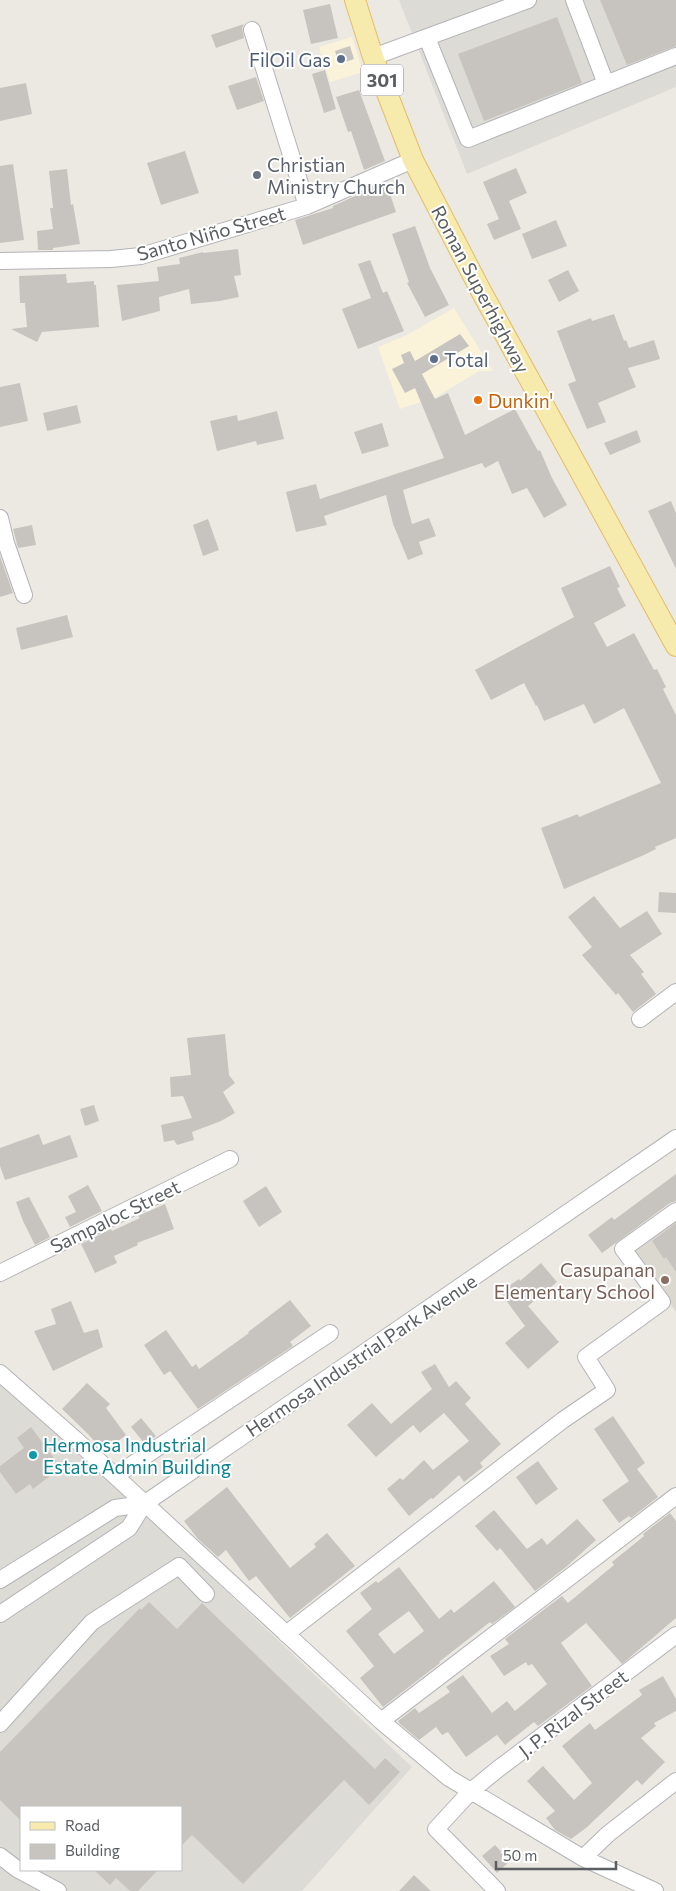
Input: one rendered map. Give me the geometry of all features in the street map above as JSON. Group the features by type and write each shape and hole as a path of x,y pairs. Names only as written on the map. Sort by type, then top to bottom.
{"main road":[{"name":"Roman Superhighway","path":"355,0 374,57 413,160 481,291 676,646"}],"street":[{"path":"374,57 528,0"},
{"path":"574,0 606,84"},
{"path":"252,30 307,206"},
{"path":"426,38 468,139 676,56"},
{"name":"Santo Niño Street","path":"0,261 111,259 141,256 307,206 413,160"},
{"path":"0,518 6,543 24,595"},
{"path":"640,1019 676,992"},
{"name":"Hermosa Industrial Park Avenue","path":"144,1504 676,1138"},
{"name":"Sampaloc Street","path":"0,1273 230,1159"},
{"path":"286,1634 563,1420 607,1390 586,1358 662,1302 623,1249 676,1211"},
{"path":"115,1476 330,1333"},
{"path":"0,1373 115,1476 381,1721 449,1778 583,1858 655,1891"},
{"path":"381,1721 676,1496"},
{"path":"0,1580 115,1508 144,1504"},
{"path":"0,1614 129,1528 144,1504"},
{"path":"0,1724 92,1622 179,1566 206,1594"},
{"name":"J. P. Rizal Street","path":"497,1891 436,1829 471,1791 676,1635"},
{"path":"583,1858 608,1834 676,1781"},
{"path":"0,1856 20,1870"},
{"path":"22,1871 58,1891"}],"shaded area":[{"path":"399,0 676,0 676,87 467,174"},
{"name":"FilOil Gas","path":"352,37 363,72 330,82 319,47"},
{"name":"Total","path":"454,308 493,371 479,371 436,397 400,409 378,347 407,335"},
{"name":"Casupanan Elementary School","path":"676,1218 676,1312 633,1248"},
{"path":"0,1377 412,1767 302,1891 0,1891"}],"building":[{"path":"600,0 676,0 676,46 627,65"},
{"path":"330,4 338,38 311,44 303,10"},
{"path":"557,17 582,83 484,121 458,54"},
{"path":"244,24 242,28 244,38 216,48 211,35"},
{"path":"350,46 354,59 339,64 335,51"},
{"path":"325,70 336,109 324,113 312,74"},
{"path":"256,77 264,101 237,110 228,86"},
{"path":"26,83 32,114 0,121 0,88"},
{"path":"359,90 385,161 364,170 351,131 348,132 336,97"},
{"path":"185,151 199,193 161,205 147,163"},
{"path":"13,164 24,240 0,243 0,166"},
{"path":"516,168 527,193 509,201 521,229 494,240 487,224 499,219 483,182"},
{"path":"67,169 71,205 73,204 80,244 53,248 53,250 38,250 37,231 53,229 50,208 53,208 49,171"},
{"path":"386,182 396,212 303,245 295,220 333,208 333,206"},
{"path":"556,220 567,246 532,259 522,234"},
{"path":"415,226 430,268 449,305 425,317 407,283 409,282 392,234"},
{"path":"238,249 241,275 234,276 239,297 191,304 189,289 159,297 160,311 122,321 117,285 159,281 157,267 180,264 179,258 203,252"},
{"path":"370,260 383,293 387,291 404,331 358,349 342,309 371,298 358,264"},
{"path":"568,270 579,291 559,302 548,280"},
{"path":"66,274 67,283 94,281 94,285 96,285 99,327 42,332 37,342 11,329 27,327 25,303 20,303 19,276"},
{"path":"614,314 624,341 626,340 629,348 654,340 660,359 628,368 636,387 598,403 606,422 587,429 568,384 576,381 557,331 591,318 592,321"},
{"path":"460,334 469,346 422,374 435,399 448,393 465,435 515,409 538,451 540,450 552,478 567,505 544,518 527,488 512,494 498,461 485,468 482,463 403,490 412,524 429,518 436,536 419,542 423,554 408,560 393,524 386,495 324,516 327,525 296,532 286,492 316,484 320,499 444,458 415,388 405,393 392,369 404,363 401,355 410,351 415,361"},
{"path":"20,383 28,421 0,427 0,387"},
{"path":"77,405 81,423 47,431 43,413"},
{"path":"277,411 284,439 257,445 256,441 217,451 210,421 237,415 238,421"},
{"path":"382,423 389,446 362,454 354,432"},
{"path":"637,430 641,442 610,455 604,443"},
{"path":"671,501 676,513 676,569 648,511"},
{"path":"208,519 219,550 203,556 193,525"},
{"path":"32,525 36,545 18,548 13,529"},
{"path":"0,556 13,593 0,597"},
{"path":"610,566 620,587 617,588 626,606 594,623 607,647 634,633 654,670 657,669 666,687 663,689 676,715 676,838 655,847 656,849 644,855 564,889 541,828 578,814 579,817 661,783 624,708 594,724 584,704 544,721 524,683 491,700 475,670 574,617 561,588"},
{"path":"67,615 73,637 21,650 16,628"},
{"path":"659,892 676,893 676,913 658,912"},
{"path":"594,896 620,928 647,911 662,934 630,955 644,972 641,974 656,994 633,1012 582,955 592,947 568,917"},
{"path":"225,1034 229,1075 235,1083 223,1092 235,1113 221,1121 192,1132 194,1140 177,1145 174,1140 164,1142 161,1125 192,1118 183,1096 171,1097 170,1077 191,1075 187,1038"},
{"path":"94,1105 99,1121 85,1126 80,1109"},
{"path":"39,1134 43,1145 70,1135 78,1157 5,1180 0,1166 0,1148"},
{"path":"676,1174 676,1201 670,1203 602,1253 588,1235 612,1217 614,1220"},
{"path":"88,1185 102,1211 70,1227 65,1217 76,1212 68,1196"},
{"path":"266,1186 282,1212 259,1227 243,1201"},
{"path":"29,1197 50,1237 35,1245 16,1202"},
{"path":"165,1204 174,1229 137,1243 138,1245 114,1256 117,1263 95,1273 81,1244 111,1229 112,1231 140,1218 138,1216"},
{"path":"676,1223 676,1272 666,1257 664,1259 652,1241"},
{"path":"541,1263 557,1282 528,1306 559,1342 528,1369 505,1343 525,1326 500,1292 519,1279 520,1281"},
{"path":"290,1300 311,1326 290,1342 293,1346 198,1409 170,1371 164,1375 144,1345 166,1330 192,1367 196,1364 199,1369 249,1333"},
{"path":"71,1301 84,1333 98,1329 103,1347 53,1371 34,1331 56,1324 51,1309"},
{"path":"435,1364 449,1387 456,1381 471,1398 465,1404 501,1444 480,1463 483,1467 464,1482 459,1475 433,1499 431,1498 409,1516 387,1489 400,1478 403,1480 424,1460 433,1470 469,1441 444,1413 420,1433 413,1425 376,1457 347,1425 372,1403 391,1424 432,1389 421,1372"},
{"path":"87,1383 110,1404 106,1408 126,1435 104,1452 62,1409"},
{"path":"613,1416 645,1463 637,1469 658,1497 631,1518 629,1516 619,1523 602,1500 629,1481 594,1429"},
{"path":"141,1418 156,1436 145,1444 131,1427"},
{"name":"Hermosa Industrial Estate Admin Building","path":"31,1427 57,1462 45,1471 50,1476 33,1489 30,1484 16,1494 0,1472 0,1466 24,1448 17,1438"},
{"path":"538,1461 558,1489 536,1505 516,1477"},
{"path":"227,1487 290,1568 316,1547 314,1544 327,1533 355,1566 290,1618 256,1576 249,1581 226,1550 218,1557 198,1539 184,1521"},
{"path":"494,1510 527,1549 542,1538 547,1545 577,1519 596,1540 535,1591 500,1548 497,1551 475,1526"},
{"path":"670,1513 676,1521 676,1618 622,1664 586,1623 561,1643 592,1686 538,1726 534,1722 505,1745 497,1735 466,1757 448,1732 442,1735 436,1727 419,1740 400,1724 398,1721 415,1708 419,1713 450,1692 446,1687 463,1675 492,1713 507,1701 515,1711 547,1684 532,1664 528,1666 526,1662 504,1676 490,1656 509,1644 505,1639 562,1596 568,1603 614,1565 612,1562 644,1536 643,1534"},
{"path":"399,1567 439,1619 451,1609 454,1613 494,1581 515,1607 492,1624 490,1622 383,1707 360,1678 374,1666 346,1631 372,1609 360,1593 376,1581 378,1583","holes":["409,1611 424,1631 394,1654 378,1634"]},
{"path":"149,1602 177,1629 202,1603 375,1769 385,1758 400,1772 369,1805 344,1780 243,1884 192,1835 182,1845 182,1806 20,1806 20,1820 0,1800 0,1752 140,1608 141,1610"},
{"path":"663,1676 676,1699 676,1711 654,1723 656,1726 641,1738 665,1762 642,1785 637,1780 586,1828 571,1839 555,1830 546,1818 555,1811 527,1781 543,1766 574,1800 592,1783 562,1746 590,1723 595,1730 642,1695 639,1690"},
{"path":"495,1845 510,1861 497,1873 482,1856"},
{"path":"95,1871 157,1871 138,1891 130,1891 116,1878 110,1885"},
{"path":"414,1875 431,1891 399,1891"}],"place":[{"name":"FilOil Gas","path":"341,59"},
{"name":"Christian Ministry Church","path":"257,175"},
{"name":"Total","path":"434,359"},
{"name":"Dunkin'","path":"478,400"},
{"name":"Casupanan Elementary School","path":"665,1280"},
{"name":"Hermosa Industrial Estate Admin Building","path":"33,1455"}]}
